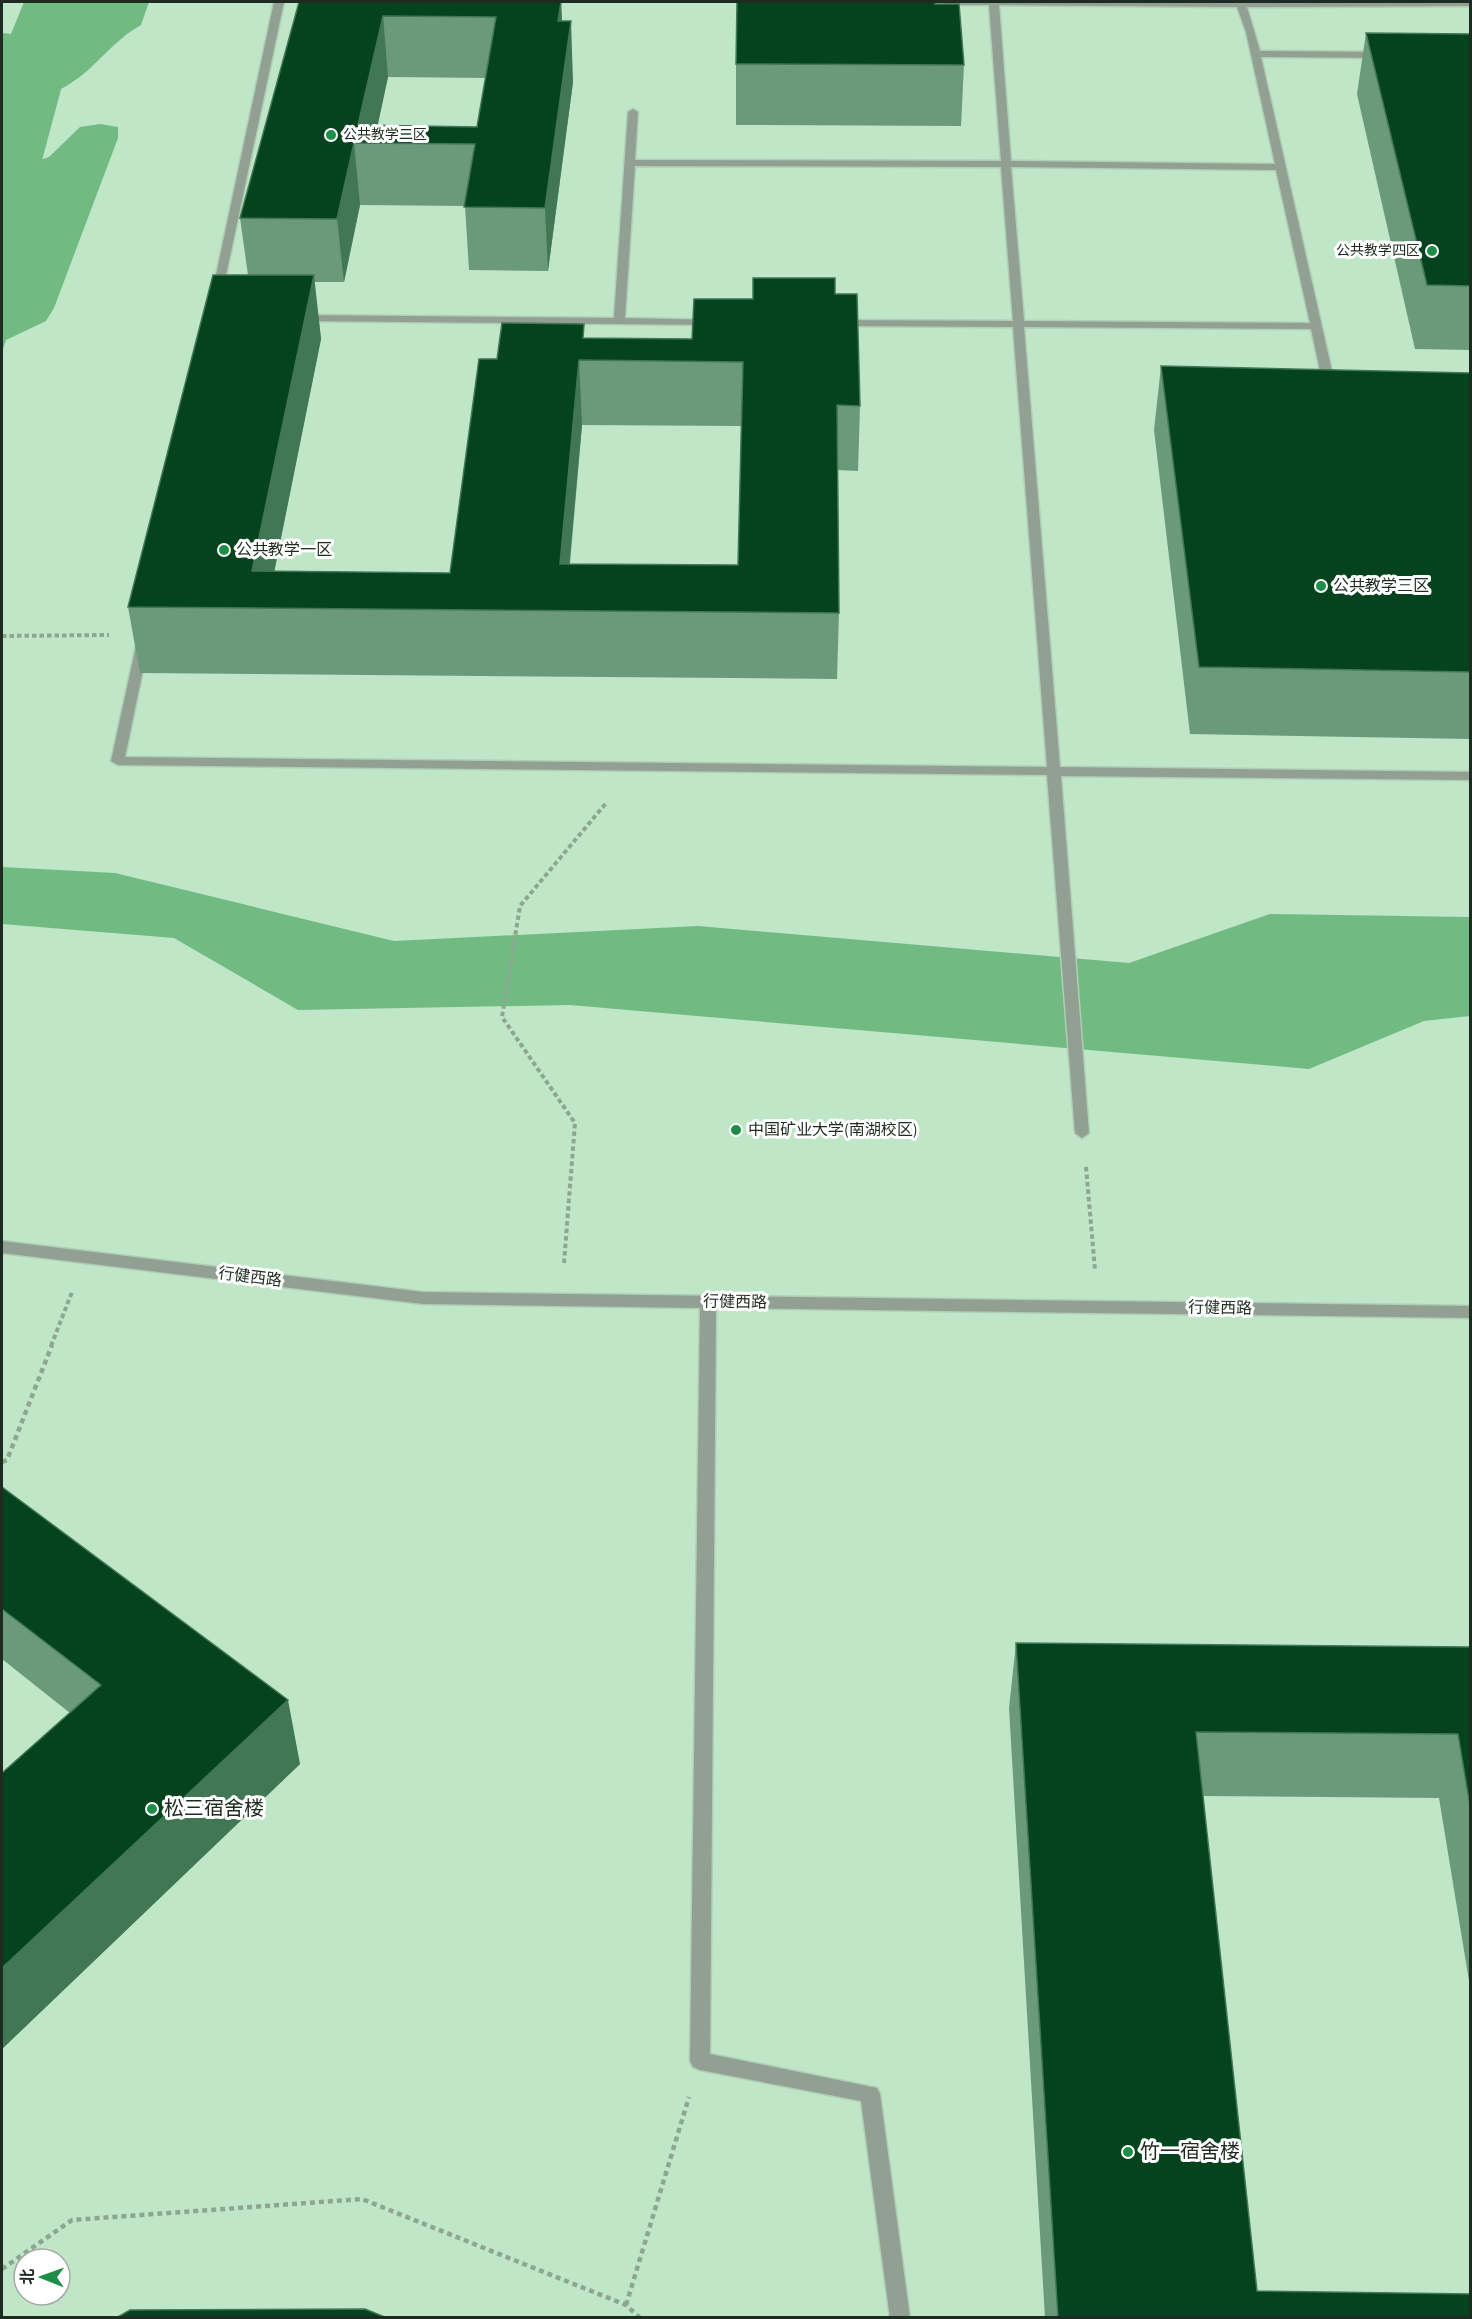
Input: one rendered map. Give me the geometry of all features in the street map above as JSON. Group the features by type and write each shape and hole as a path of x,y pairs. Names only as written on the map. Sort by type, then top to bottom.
{"street":[{"path":"214,306 279,2"},
{"path":"947,2 1470,3"},
{"path":"994,2 1082,1133"},
{"path":"1240,3 1251,32 1333,401"},
{"path":"1255,54 1387,55"},
{"path":"619,321 633,112"},
{"path":"629,163 1280,167"},
{"path":"284,318 725,322"},
{"path":"831,323 1316,326"},
{"path":"145,634 118,761 1470,776"},
{"name":"行健西路","path":"2,1247 423,1298 1470,1312"},
{"path":"708,1302 699,2061 870,2094 900,2318"}],"path":[{"path":"2,636 145,634"},
{"path":"562,1300 575,1123 502,1017 520,906 636,766"},
{"path":"1082,1133 1099,1307"},
{"path":"2,1462 7,1460 85,1257"},
{"path":"626,2305 699,2061"},
{"path":"2,2269 72,2220 362,2199 626,2305 640,2318"}],"shaded area":[{"name":"中国矿业大学(南湖校区)","path":"2,2 1470,2 1470,2317 2,2318"},
{"path":"24,2 149,2 141,25 121,39 78,78 60,89 2,107 2,33 11,34"},
{"path":"100,124 118,127 118,138 54,308 46,321 6,340 2,352 2,171 49,157 80,127"},
{"path":"2,867 115,873 394,941 698,926 1129,963 1270,914 1470,917 1470,1016 1424,1021 1309,1069 570,1005 298,1010 174,938 2,924"}],"building":[{"path":"299,2 561,2 558,21 571,21 545,208 464,207 475,144 354,143 337,219 240,218","holes":["383,16 496,17 477,127 358,125"]},
{"path":"737,2 959,4 964,65 736,64"},
{"path":"1366,33 1470,34 1470,286 1427,285"},
{"path":"213,275 314,275 252,571 450,573 479,359 497,359 502,323 584,324 583,338 692,339 694,299 753,299 753,278 835,278 835,294 857,294 860,406 837,405 839,613 128,607","holes":["579,360 743,362 738,565 560,564"]},
{"name":"公共教学三区","path":"1161,366 1470,373 1470,672 1199,667"},
{"path":"2,1487 288,1700 2,1968 2,1773 101,1685 2,1609"},
{"name":"竹一宿舍楼","path":"1016,1643 1470,1647 1470,1806 1458,1734 1196,1732 1257,2291 1470,2294 1470,2318 1058,2318"},
{"path":"365,2309 387,2318 116,2318 130,2310"}],"waterway":[{"path":"2,179 30,82 74,2"}],"place":[{"name":"公共教学二区","path":"331,135"},
{"name":"公共教学四区","path":"1432,251"},
{"name":"公共教学一区","path":"224,550"},
{"name":"公共教学三区","path":"1321,586"},
{"name":"中国矿业大学(南湖校区)","path":"736,1130"},
{"name":"松三宿舍楼","path":"152,1809"},
{"name":"竹一宿舍楼","path":"1128,2152"}]}
